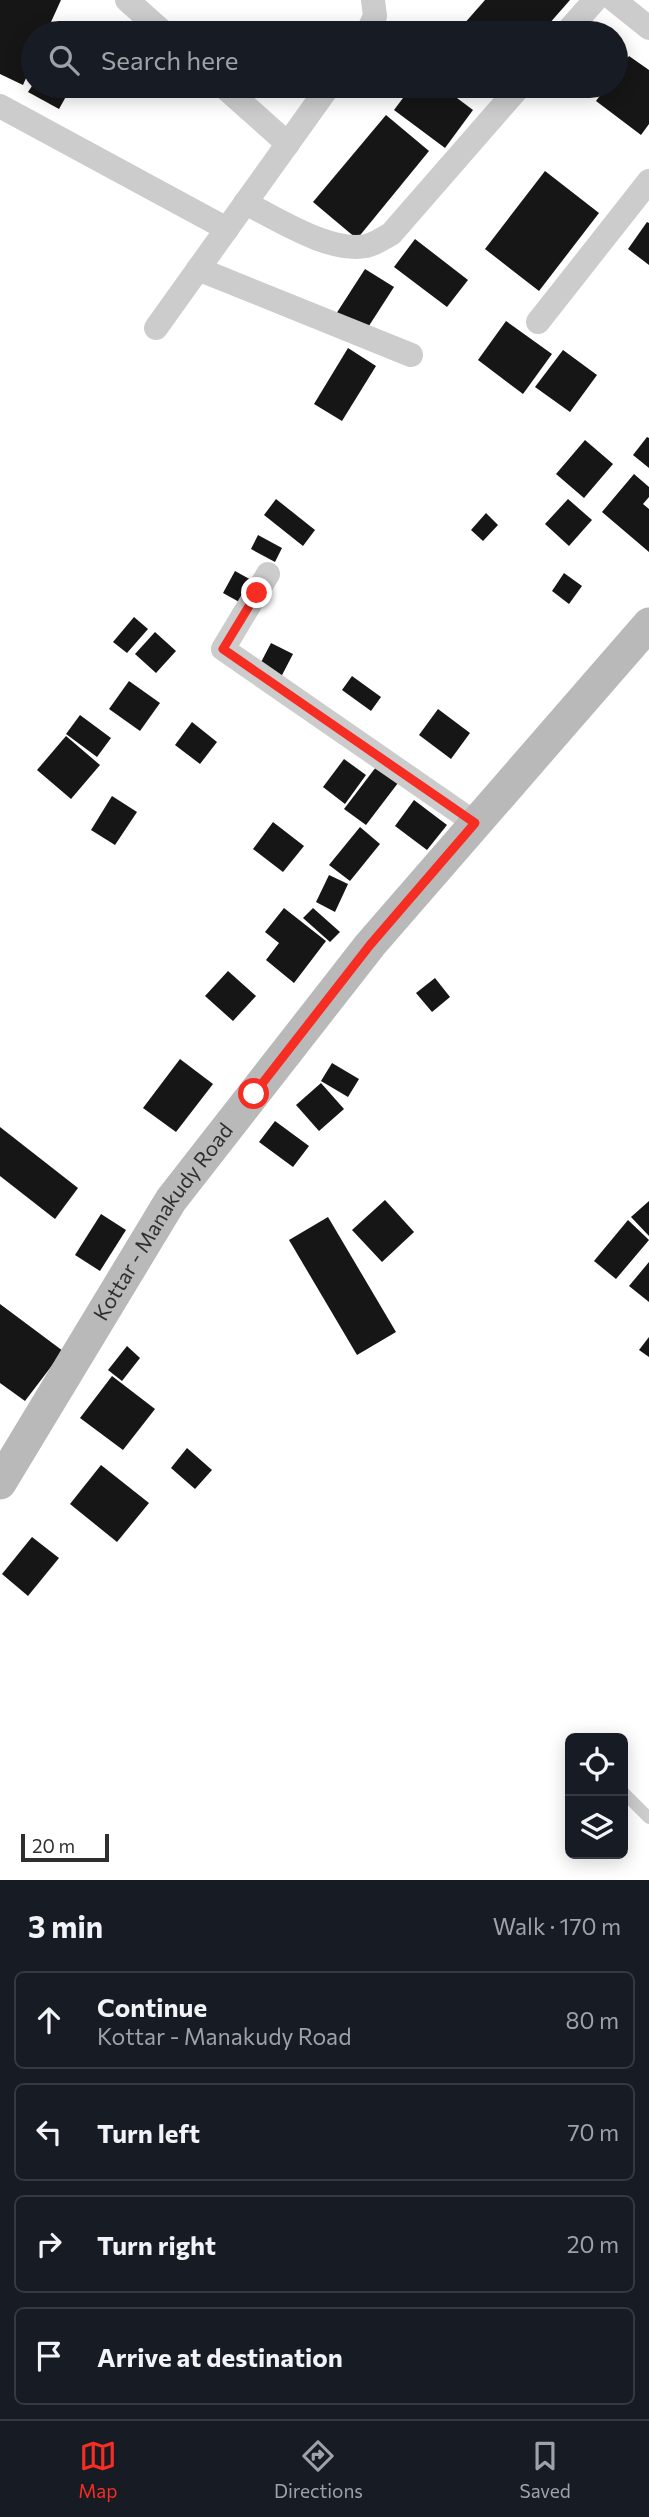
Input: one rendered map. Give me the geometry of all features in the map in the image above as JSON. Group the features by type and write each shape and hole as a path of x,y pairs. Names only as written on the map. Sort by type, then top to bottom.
{"main road":[{"name":"Kottar - Manakudy Road","path":"0,1483 171,1200 370,945 649,624"}],"street":[{"path":"127,0 151,21"},
{"path":"373,0 375,16 373,21"},
{"path":"576,21 594,0"},
{"path":"614,0 649,28"},
{"path":"236,98 288,144"},
{"path":"156,328 321,98"},
{"path":"245,203 318,239 349,247 369,245 391,234 510,98"},
{"path":"0,106 227,229"},
{"path":"538,322 649,181"},
{"path":"198,269 411,355"},
{"path":"268,574 223,649 475,823"}],"lane":[{"path":"627,1796 649,1818"}],"building":[{"path":"0,0 61,0 51,21 21,21 21,84 0,74"},
{"path":"485,0 570,0 552,21 467,21"},
{"path":"628,57 649,70 649,124 641,135 596,101 598,98 628,98"},
{"path":"39,98 65,98 59,109"},
{"path":"403,98 457,98 473,110 445,148 394,110"},
{"path":"386,115 429,151 357,239 313,202"},
{"path":"545,171 599,213 539,291 485,249"},
{"path":"647,222 649,223 649,265 628,249"},
{"path":"415,239 468,280 447,307 394,267"},
{"path":"365,269 394,287 365,332 336,314"},
{"path":"506,321 552,354 523,394 478,360"},
{"path":"348,348 376,366 342,421 314,404"},
{"path":"563,350 597,375 570,412 535,387"},
{"path":"647,437 649,438 649,468 633,455"},
{"path":"585,440 613,464 584,498 556,474"},
{"path":"634,474 649,487 649,497 643,504 649,509 649,552 602,512"},
{"path":"276,499 315,530 303,546 264,515"},
{"path":"568,499 592,520 569,546 545,524"},
{"path":"486,513 498,525 483,541 471,530"},
{"path":"258,535 282,548 275,562 251,549"},
{"path":"235,571 253,581 241,603 223,593"},
{"path":"564,573 582,586 569,604 552,591"},
{"path":"134,617 148,629 127,653 113,642"},
{"path":"155,632 176,651 156,673 135,654"},
{"path":"271,643 293,654 280,679 258,668"},
{"path":"352,676 381,697 371,711 342,690"},
{"path":"129,681 160,703 140,731 109,709"},
{"path":"438,709 470,733 451,759 419,735"},
{"path":"80,715 111,738 97,757 66,734"},
{"path":"192,722 217,742 200,764 175,745"},
{"path":"66,736 100,765 71,799 37,770"},
{"path":"344,759 366,775 345,804 323,787"},
{"path":"376,767 398,783 366,825 344,809"},
{"path":"112,796 137,812 115,845 91,830"},
{"path":"414,800 447,825 427,850 395,826"},
{"path":"273,822 304,846 283,872 253,849"},
{"path":"360,827 380,844 350,881 329,865"},
{"path":"329,875 348,884 335,912 316,902"},
{"path":"284,908 326,941 294,983 266,960 279,943 265,932"},
{"path":"313,908 340,932 330,942 303,918"},
{"path":"228,971 256,996 233,1021 205,996"},
{"path":"435,978 450,997 432,1012 416,993"},
{"path":"180,1059 213,1084 176,1132 143,1108"},
{"path":"332,1063 359,1079 348,1097 321,1081"},
{"path":"321,1083 344,1109 319,1131 296,1105"},
{"path":"275,1121 309,1146 293,1167 259,1142"},
{"path":"0,1127 78,1188 55,1219 0,1176"},
{"path":"385,1200 414,1232 382,1262 352,1230"},
{"path":"649,1201 649,1236 631,1217"},
{"path":"101,1214 126,1230 100,1271 75,1255"},
{"path":"328,1217 396,1332 357,1355 289,1240"},
{"path":"628,1220 649,1240 616,1279 594,1261"},
{"path":"649,1262 649,1302 629,1286"},
{"path":"0,1304 63,1351 25,1401 0,1383"},
{"path":"649,1337 649,1357 639,1350"},
{"path":"127,1346 140,1358 122,1381 108,1370"},
{"path":"112,1376 155,1409 123,1450 80,1418"},
{"path":"187,1448 212,1470 195,1489 171,1468"},
{"path":"101,1465 149,1503 117,1542 70,1504"},
{"path":"32,1537 59,1558 28,1596 2,1574"}],"route":[{"path":"254,1094 370,945 475,823 223,649 257,593"}]}
